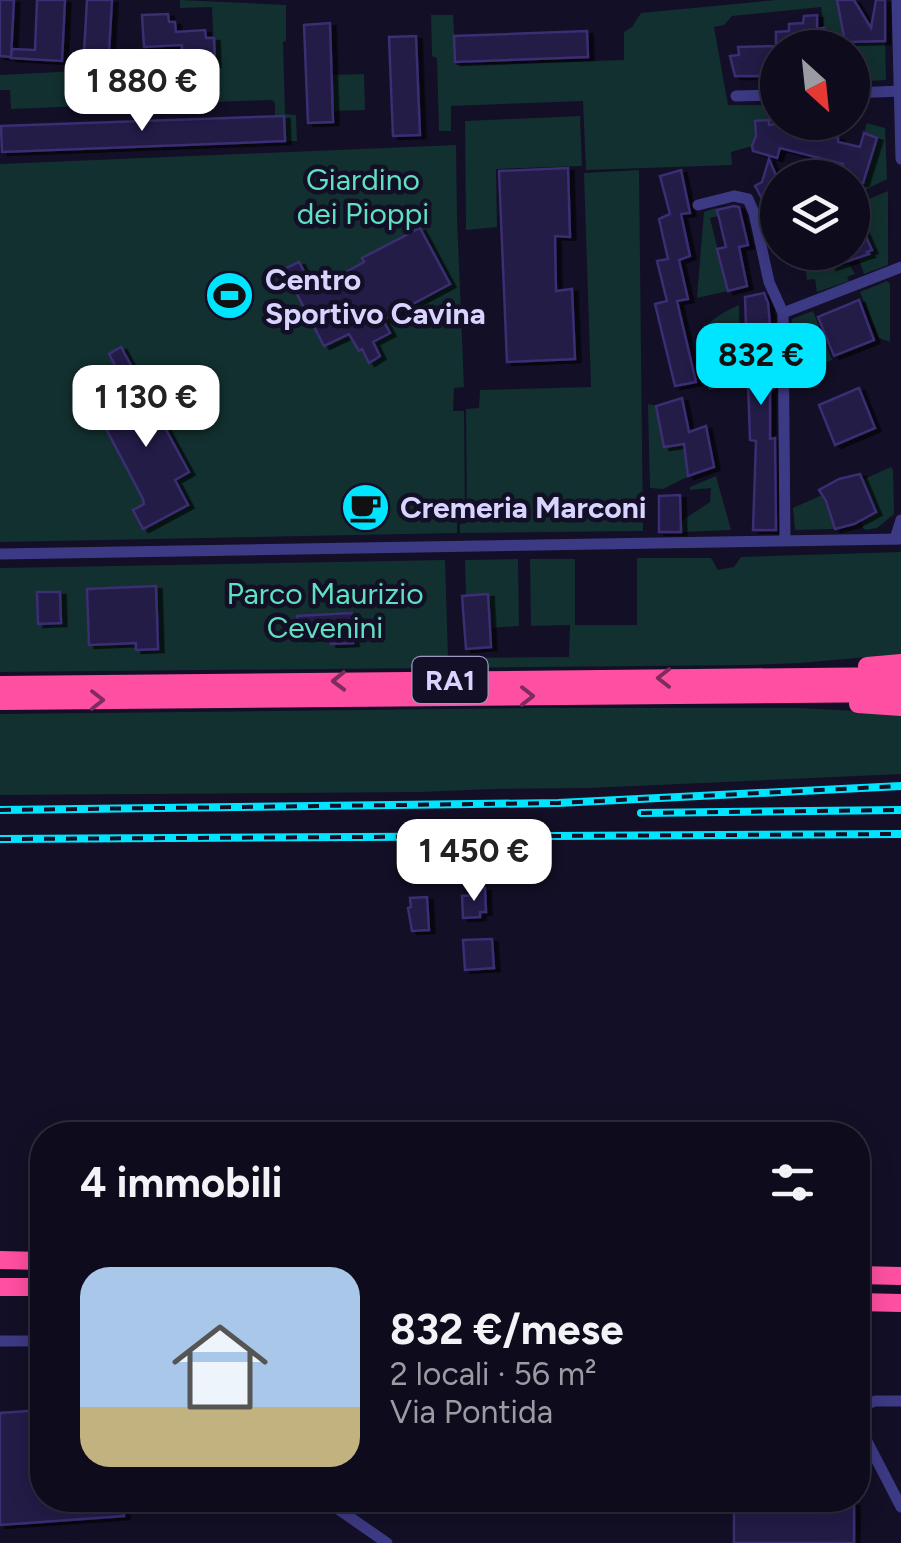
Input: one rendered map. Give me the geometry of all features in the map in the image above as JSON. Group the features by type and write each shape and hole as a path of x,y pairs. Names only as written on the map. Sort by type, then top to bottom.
{"highway":[{"path":"726,678 901,663"},
{"name":"RA1","path":"0,684 901,676"},
{"name":"RA1","path":"0,701 901,692"},
{"path":"703,695 901,707"},
{"path":"0,1260 30,1261"},
{"path":"870,1275 901,1276"},
{"path":"0,1287 30,1288"},
{"path":"870,1302 901,1303"}],"street":[{"path":"897,0 901,158"},
{"path":"870,92 900,91"},
{"path":"736,96 760,95"},
{"path":"698,206 734,196 748,198 769,282 783,313 785,540"},
{"path":"783,313 901,267"},
{"path":"0,554 898,539 901,520"},
{"path":"0,1341 30,1341"},
{"path":"870,1403 901,1401"},
{"path":"870,1447 901,1507"},
{"path":"343,1512 388,1543"}],"green space":[{"path":"180,0 286,5 285,114 296,115 297,141 285,141 284,116 275,116 272,100 181,103 180,81 215,78 212,7 180,8"},
{"path":"776,0 837,0 843,30 823,30 821,7 732,16 724,25 714,27 728,105 760,105 760,123 755,122 752,146 731,152 732,165 586,170 583,101 451,106 451,131 439,131 437,58 432,56 431,15 453,15 456,65 624,60 624,32 641,13"},
{"path":"870,41 885,41 886,80 870,81"},
{"path":"117,69 117,84 85,86 85,106 11,109 10,90 0,90 0,75"},
{"path":"364,74 365,110 333,111 332,75"},
{"path":"580,116 582,166 496,169 497,227 466,230 465,121"},
{"path":"870,124 885,128 887,179 870,188 870,160 877,138 870,135"},
{"name":"Centro Sportivo Cavina","path":"456,145 464,387 454,388 453,411 464,411 465,521 457,522 457,533 0,542 0,164"},
{"path":"639,170 643,531 460,533 460,524 467,523 466,409 479,408 480,390 591,387 584,173"},
{"path":"888,191 888,265 864,274 863,270 870,270 872,250 870,198"},
{"path":"716,208 718,216 710,218 728,291 697,298 704,212"},
{"path":"806,270 853,270 855,274 847,277 849,281 817,292 815,279 807,280"},
{"path":"887,281 890,342 879,338 860,292"},
{"path":"739,305 740,378 709,390 700,338 711,322"},
{"path":"813,311 832,360 794,376 792,319"},
{"path":"648,404 656,406 664,447 684,444 689,476 663,489 650,488"},
{"path":"891,467 894,514 877,528 866,530 861,520 862,480"},
{"path":"716,476 731,530 681,532 680,522 710,502 711,488 690,487"},
{"path":"822,495 835,529 795,530 793,508"},
{"name":"Parco Maurizio Cevenini","path":"901,552 901,654 749,665 0,672 0,568 445,560 448,658 569,657 570,625 531,626 530,559 575,559 575,625 637,625 637,558 711,558 718,570 734,567 741,557"},
{"path":"518,559 519,626 490,628 488,595 466,596 465,560"},
{"path":"798,708 901,713 901,774 421,792 0,795 0,714"}],"building":[{"path":"0,0 14,0 11,57 0,56"},
{"path":"37,0 65,0 62,61 11,58 12,49 35,50"},
{"path":"87,0 112,0 109,53 84,52"},
{"path":"837,0 854,0 871,28 876,0 885,0 885,41 870,41 870,30 843,30"},
{"path":"168,14 169,22 175,22 176,32 205,30 206,38 214,38 215,64 182,65 182,45 144,47 142,15"},
{"path":"817,15 817,29 824,30 789,30 789,24 803,23 804,16"},
{"path":"330,23 333,122 308,123 304,25"},
{"path":"587,31 588,57 455,62 454,36"},
{"path":"416,36 420,135 393,136 389,37"},
{"path":"760,46 760,76 735,76 730,56 739,55 738,47"},
{"path":"284,116 285,141 2,152 1,126"},
{"path":"755,121 760,121 760,140 838,140 860,147 862,140 870,140 870,135 877,138 870,160 827,160 780,148 777,158 753,151"},
{"path":"568,168 570,237 555,236 556,291 572,289 575,359 507,362 499,171"},
{"path":"681,170 690,213 681,214 690,256 679,260 688,299 677,301 696,382 675,386 655,304 667,301 657,261 668,259 659,219 670,214 660,176"},
{"path":"739,207 748,245 739,247 747,286 728,291 717,249 726,247 717,210"},
{"path":"420,228 450,284 383,320 390,333 373,342 380,356 369,363 349,334 324,346 284,269 299,262 314,290 364,262 362,258"},
{"path":"764,293 774,336 770,439 775,438 776,530 753,530 756,441 750,440 745,297"},
{"path":"859,300 874,340 834,356 818,317"},
{"path":"121,347 189,472 175,480 188,505 143,529 133,510 144,504 143,499 102,421 135,403 109,354"},
{"path":"859,388 875,428 835,445 819,405"},
{"path":"682,398 689,432 706,426 714,467 688,476 684,444 664,447 656,406"},
{"path":"860,474 876,512 835,529 819,490"},
{"path":"680,495 681,532 659,532 659,496"},
{"path":"156,586 158,649 136,650 136,643 89,645 87,589"},
{"path":"37,592 60,592 61,623 38,624"},
{"path":"488,594 491,647 466,649 462,596"},
{"path":"352,613 353,643 331,644 331,637 298,638 297,616"},
{"path":"476,888 485,888 486,912 480,912 480,917 463,918 462,896 476,895"},
{"path":"427,897 429,930 412,931 410,898"},
{"path":"492,939 494,968 465,970 463,940"},
{"path":"30,1411 30,1512 124,1512 124,1516 0,1525 0,1413"},
{"path":"734,1512 854,1512 854,1543 734,1543"}],"railway":[{"path":"0,810 558,803 901,786"},
{"path":"641,813 901,810"},
{"path":"0,839 901,834"}],"place":[{"name":"Centro Sportivo Cavina","path":"230,296"},
{"name":"Cremeria Marconi","path":"365,507"}],"park label":[{"name":"Giardino dei Pioppi","path":"363,196"}]}
